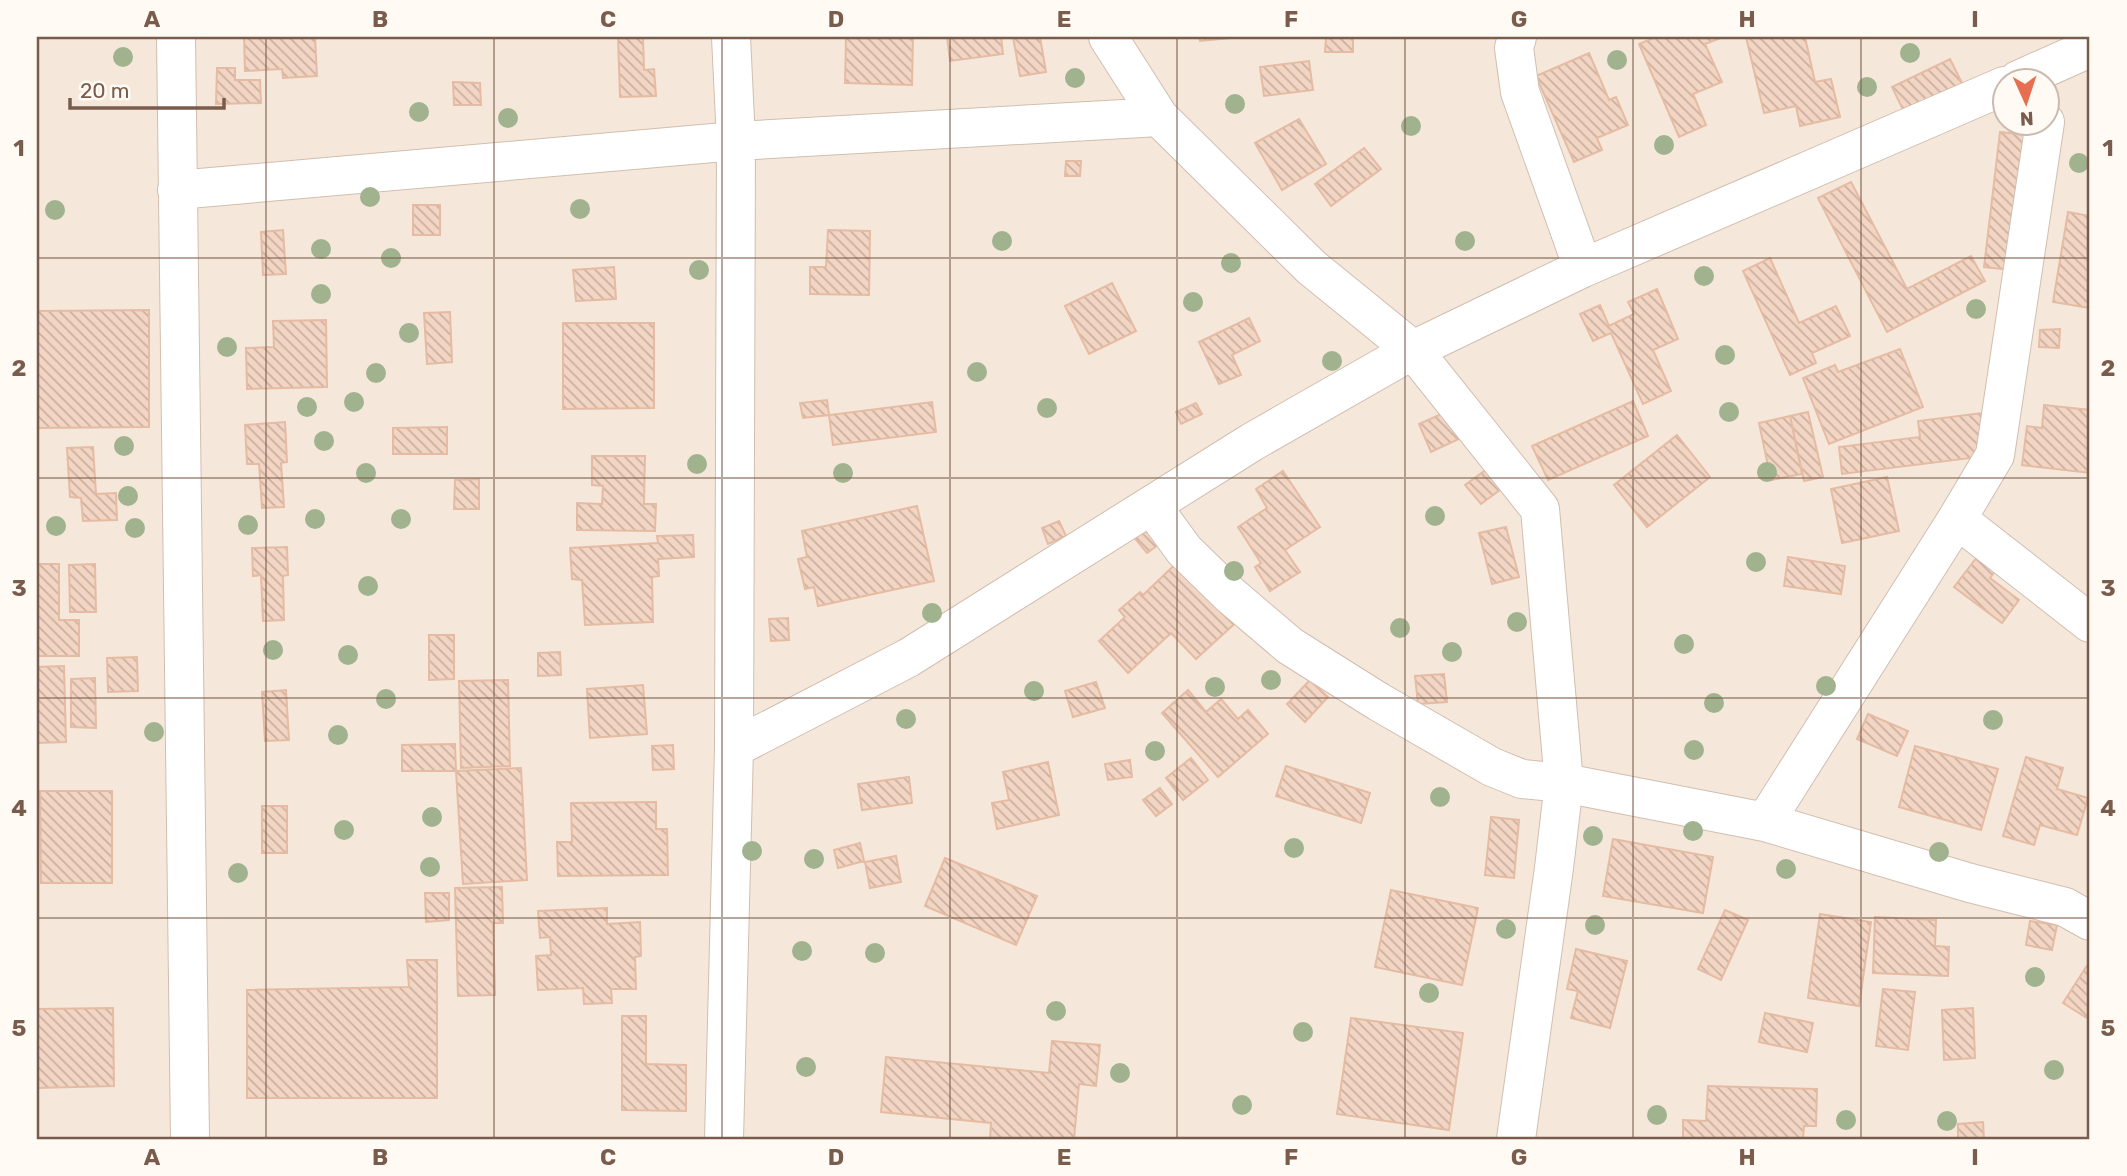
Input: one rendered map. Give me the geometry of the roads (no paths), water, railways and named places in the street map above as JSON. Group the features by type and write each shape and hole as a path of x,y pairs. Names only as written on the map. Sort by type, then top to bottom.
{"street":[{"path":"176,37 190,1139"},
{"path":"724,1139 734,748 736,141 731,37"},
{"path":"1108,37 1159,117 1311,267 1413,351 1540,509 1564,783 1516,1139"},
{"path":"1517,37 1514,48 1520,92 1583,268"},
{"path":"2047,66 2090,48"},
{"path":"2060,74 2066,57"},
{"path":"734,748 908,658 1252,442 1413,351 1583,268 1990,92"},
{"path":"177,190 736,141 1159,117"},
{"path":"1765,822 1995,455 2043,136"},
{"path":"1152,506 1184,550 1229,594 1290,646 1379,702 1492,767 1522,779 1564,783 1765,822 1970,883 2065,907 2090,921"},
{"path":"1957,519 2090,623"}]}
